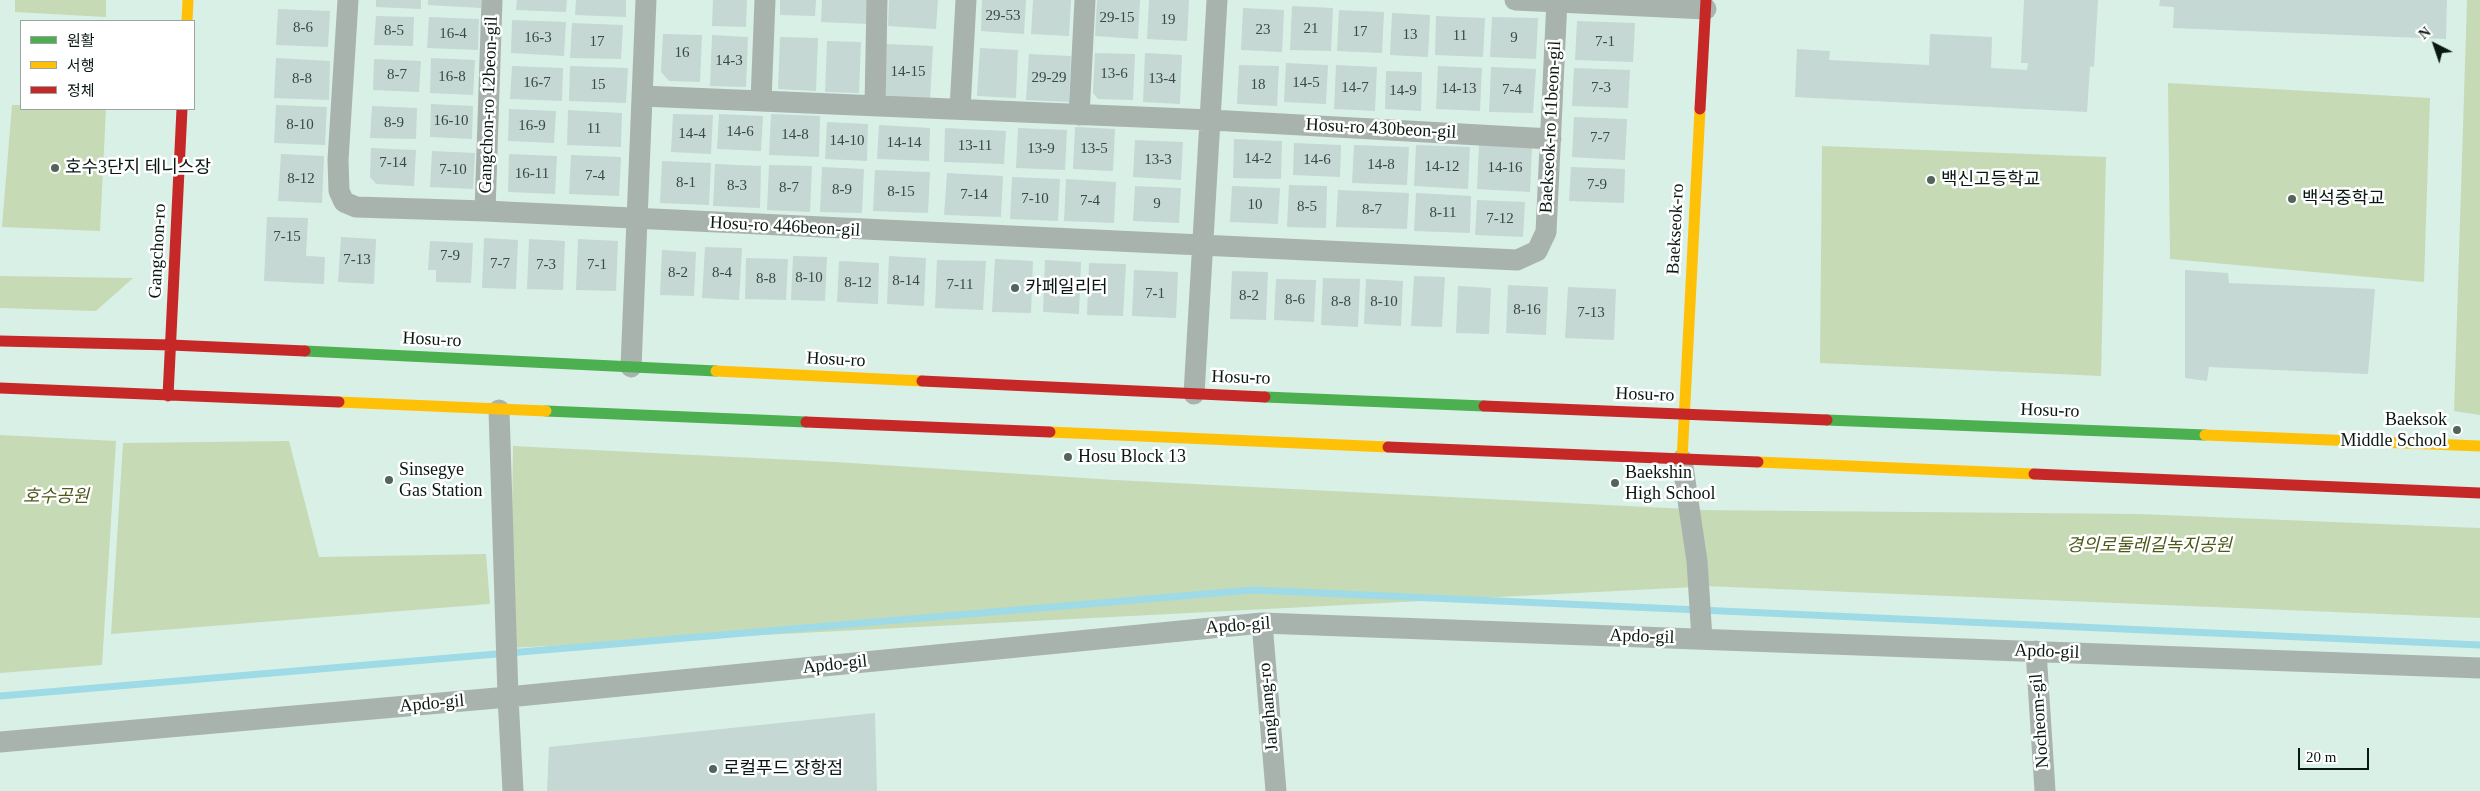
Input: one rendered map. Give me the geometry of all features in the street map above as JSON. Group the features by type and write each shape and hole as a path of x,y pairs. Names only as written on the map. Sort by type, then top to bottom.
{"main road":[{"path":"187,20 188,0"},
{"name":"Baekseok-ro","path":"1682,460 1706,4"},
{"name":"Gangchon-ro","path":"168,396 182,110"},
{"name":"Hosu-ro","path":"0,341 171,345 1194,394 2480,446"},
{"path":"0,388 2480,493"}],"street":[{"name":"Hosu-ro 446beon-gil","path":"348,0 338,160 339,191 344,202 356,207 485,210 636,220 1203,246"},
{"name":"Gangchon-ro 12beon-gil","path":"485,210 492,0"},
{"path":"631,367 646,0"},
{"path":"761,101 765,0"},
{"path":"874,105 877,0"},
{"path":"642,96 960,109 966,0"},
{"path":"1079,115 1085,0"},
{"path":"1194,394 1217,0"},
{"path":"1515,0 1706,4"},
{"name":"Baekseok-ro 11beon-gil","path":"1203,246 1517,260 1537,251 1546,232 1557,1"},
{"name":"Hosu-ro 430beon-gil","path":"960,109 1211,120 1551,139"},
{"path":"499,410 513,791"},
{"path":"1682,460 1699,585 1701,631"},
{"name":"Apdo-gil","path":"0,742 508,691 1262,622 1701,631 2036,651 2480,668"},
{"name":"Janghang-ro","path":"1262,622 1276,791"},
{"name":"Nocheom-gil","path":"2036,651 2045,791"}],"green space":[{"path":"15,0 106,0 106,17 15,12"},
{"path":"2467,0 2480,0 2480,415 2454,411"},
{"path":"2168,83 2430,98 2424,282 2170,259"},
{"name":"호수3단지 테니스장","path":"12,105 20,105 20,110 106,110 100,231 2,227"},
{"path":"1822,146 2106,157 2101,376 1820,363"},
{"path":"0,276 133,278 96,311 0,308"},
{"name":"호수공원","path":"0,435 116,441 102,665 0,673"},
{"path":"289,441 319,557 486,554 490,604 111,634 123,443"},
{"path":"513,446 835,462 1115,480 1686,509 1694,587 510,648"},
{"name":"경의로둘레길녹지공원","path":"1697,510 2139,514 2480,528 2480,618 1704,586"}],"building":[{"path":"376,0 421,0 421,9 376,7"},
{"path":"428,0 481,0 481,8 428,5"},
{"path":"517,0 567,0 566,12 516,10"},
{"path":"576,0 626,0 626,17 575,15"},
{"path":"713,0 747,0 746,27 712,26"},
{"path":"780,0 816,0 815,16 780,15"},
{"path":"822,0 869,0 868,24 821,22"},
{"path":"889,0 938,0 936,29 888,26"},
{"path":"982,0 1026,0 1024,34 981,31"},
{"path":"1033,0 1071,0 1069,36 1031,34"},
{"path":"1097,0 1140,0 1138,39 1095,36"},
{"path":"1149,0 1189,0 1187,41 1147,39"},
{"path":"2024,0 2098,0 2094,67 2090,66 2087,112 1795,97 1797,49 1830,51 1829,60 1929,65 1930,34 1992,37 1991,68 2027,70 2028,63 2021,63"},
{"path":"2160,0 2447,0 2446,39 2173,28 2174,7 2159,6"},
{"path":"1292,6 1333,8 1331,51 1290,50"},
{"path":"1243,8 1284,10 1282,52 1241,50"},
{"path":"278,9 330,11 328,47 276,45"},
{"path":"1339,10 1384,12 1382,53 1337,51"},
{"path":"1392,13 1430,15 1428,57 1390,55"},
{"path":"376,16 414,17 413,46 374,45"},
{"path":"1436,16 1485,18 1483,57 1435,55"},
{"path":"429,17 479,19 478,50 427,48"},
{"path":"1492,17 1538,18 1536,59 1490,57"},
{"path":"512,20 566,22 564,56 511,53"},
{"path":"1577,21 1635,23 1633,62 1575,60"},
{"path":"572,23 623,25 621,59 570,58"},
{"path":"663,34 702,35 700,82 669,81 661,72"},
{"path":"712,35 748,37 746,87 710,86"},
{"path":"780,37 818,38 816,91 778,89"},
{"path":"827,41 861,42 859,93 825,92"},
{"path":"886,44 933,46 930,100 884,98"},
{"path":"980,48 1018,50 1016,98 977,96"},
{"path":"1095,53 1135,54 1133,100 1098,99 1093,93"},
{"path":"1145,53 1182,55 1180,104 1143,102"},
{"path":"1029,54 1071,56 1069,102 1026,100"},
{"path":"276,58 330,61 329,100 274,98"},
{"path":"431,58 475,60 473,95 430,93"},
{"path":"374,59 421,61 419,92 373,90"},
{"path":"1286,63 1328,65 1326,104 1284,102"},
{"path":"1239,65 1279,66 1277,106 1237,104"},
{"path":"1336,65 1377,67 1375,111 1334,109"},
{"path":"512,66 563,68 562,101 510,99"},
{"path":"570,66 628,68 626,103 569,101"},
{"path":"1438,66 1482,68 1480,111 1436,109"},
{"path":"1491,67 1536,69 1533,113 1489,112"},
{"path":"1574,68 1630,70 1628,108 1572,106"},
{"path":"1386,71 1422,72 1421,111 1385,109"},
{"path":"431,104 473,106 472,139 430,137"},
{"path":"276,105 327,107 325,145 274,143"},
{"path":"372,106 417,108 416,139 370,138"},
{"path":"509,109 556,111 554,143 508,141"},
{"path":"568,110 622,113 621,147 567,145"},
{"path":"673,114 713,115 711,154 671,152"},
{"path":"719,114 763,116 761,151 717,149"},
{"path":"771,114 820,116 819,157 769,155"},
{"path":"1574,117 1627,119 1625,160 1572,157"},
{"path":"827,122 868,124 867,161 825,159"},
{"path":"879,125 930,128 929,161 877,159"},
{"path":"1075,127 1115,129 1113,171 1073,169"},
{"path":"945,128 1006,131 1004,164 944,162"},
{"path":"1018,128 1067,130 1065,170 1016,168"},
{"path":"1234,139 1282,141 1281,179 1233,178"},
{"path":"1135,140 1183,142 1181,180 1133,177"},
{"path":"1294,143 1341,145 1340,177 1293,175"},
{"path":"1354,145 1409,147 1407,185 1352,183"},
{"path":"1416,145 1470,147 1468,189 1414,186"},
{"path":"1479,145 1532,147 1530,192 1477,189"},
{"path":"371,148 416,150 414,186 376,184 370,177"},
{"path":"432,151 475,153 473,189 430,187"},
{"path":"281,154 324,156 322,203 278,201"},
{"path":"509,154 557,156 555,194 508,192"},
{"path":"571,155 621,157 619,196 569,194"},
{"path":"662,161 711,163 709,205 660,203"},
{"path":"715,164 761,166 760,208 713,206"},
{"path":"769,165 812,166 810,212 767,210"},
{"path":"822,167 864,169 862,213 820,212"},
{"path":"1571,167 1625,169 1624,203 1569,201"},
{"path":"875,170 930,172 928,213 873,211"},
{"path":"947,173 1003,176 1001,217 944,215"},
{"path":"1012,177 1060,179 1058,221 1010,219"},
{"path":"1066,179 1116,182 1114,223 1064,221"},
{"path":"1289,185 1327,186 1326,228 1287,227"},
{"path":"1135,186 1181,188 1179,223 1133,221"},
{"path":"1232,186 1280,188 1278,224 1230,222"},
{"path":"1338,190 1409,193 1407,229 1336,227"},
{"path":"1416,193 1471,196 1470,233 1414,231"},
{"path":"1477,200 1525,202 1523,237 1475,235"},
{"path":"267,217 308,218 306,256 325,257 324,284 264,281"},
{"path":"341,237 376,239 374,284 338,282"},
{"path":"484,238 518,240 516,289 482,288"},
{"path":"529,239 565,241 563,290 527,289"},
{"path":"578,239 618,241 616,291 576,290"},
{"path":"430,241 473,243 471,283 436,282 436,270 428,270"},
{"path":"705,247 742,248 739,300 702,298"},
{"path":"662,250 696,252 694,296 660,295"},
{"path":"793,256 827,257 825,301 791,300"},
{"path":"889,256 926,258 924,306 887,304"},
{"path":"746,258 788,259 786,300 745,299"},
{"path":"995,259 1033,261 1031,313 992,312"},
{"path":"937,260 986,261 983,310 935,308"},
{"path":"1045,260 1081,262 1079,314 1043,312"},
{"path":"839,261 879,263 878,304 837,302"},
{"path":"1089,263 1126,264 1123,316 1087,315"},
{"path":"1134,270 1178,272 1176,318 1132,316"},
{"path":"2185,270 2228,273 2229,283 2375,289 2368,374 2209,367 2207,381 2185,378"},
{"path":"1232,271 1268,272 1266,320 1230,319"},
{"path":"1414,276 1445,277 1442,327 1411,326"},
{"path":"1323,278 1360,279 1358,327 1321,325"},
{"path":"1276,279 1316,280 1314,322 1274,320"},
{"path":"1366,279 1403,281 1401,326 1364,324"},
{"path":"1508,285 1548,287 1546,335 1506,333"},
{"path":"1458,286 1491,288 1489,334 1456,333"},
{"path":"1568,287 1616,289 1614,340 1565,338"},
{"name":"로컬푸드 장항점","path":"875,713 877,791 547,791 549,747"}],"waterway":[{"path":"0,696 1253,590 2480,645"}],"traffic: fast":[{"path":"305,351 716,371"},
{"path":"1265,397 1484,406"},
{"path":"546,411 806,422"},
{"path":"1827,420 2205,435"}],"traffic: slow":[{"path":"187,20 188,0"},
{"path":"1682,460 1700,109"},
{"path":"716,371 922,381"},
{"path":"339,402 546,411"},
{"path":"1050,432 1388,447"},
{"path":"2205,435 2480,446"},
{"path":"1758,462 2034,474"}],"traffic: jam":[{"path":"1700,109 1706,0"},
{"path":"168,396 182,110"},
{"path":"0,341 171,345 305,351"},
{"path":"922,381 1265,397"},
{"path":"0,388 339,402"},
{"path":"1484,406 1827,420"},
{"path":"806,422 1050,432"},
{"path":"1388,447 1758,462"},
{"path":"2034,474 2480,493"}],"place":[{"name":"호수3단지 테니스장","path":"55,168"},
{"name":"백신고등학교","path":"1931,180"},
{"name":"백석중학교","path":"2292,199"},
{"name":"카페일리터","path":"1015,288"},
{"name":"Baeksok Middle School","path":"2457,430"},
{"name":"Hosu Block 13","path":"1068,457"},
{"name":"Sinsegye Gas Station","path":"389,480"},
{"name":"Baekshin High School","path":"1615,483"},
{"name":"로컬푸드 장항점","path":"713,769"}]}
